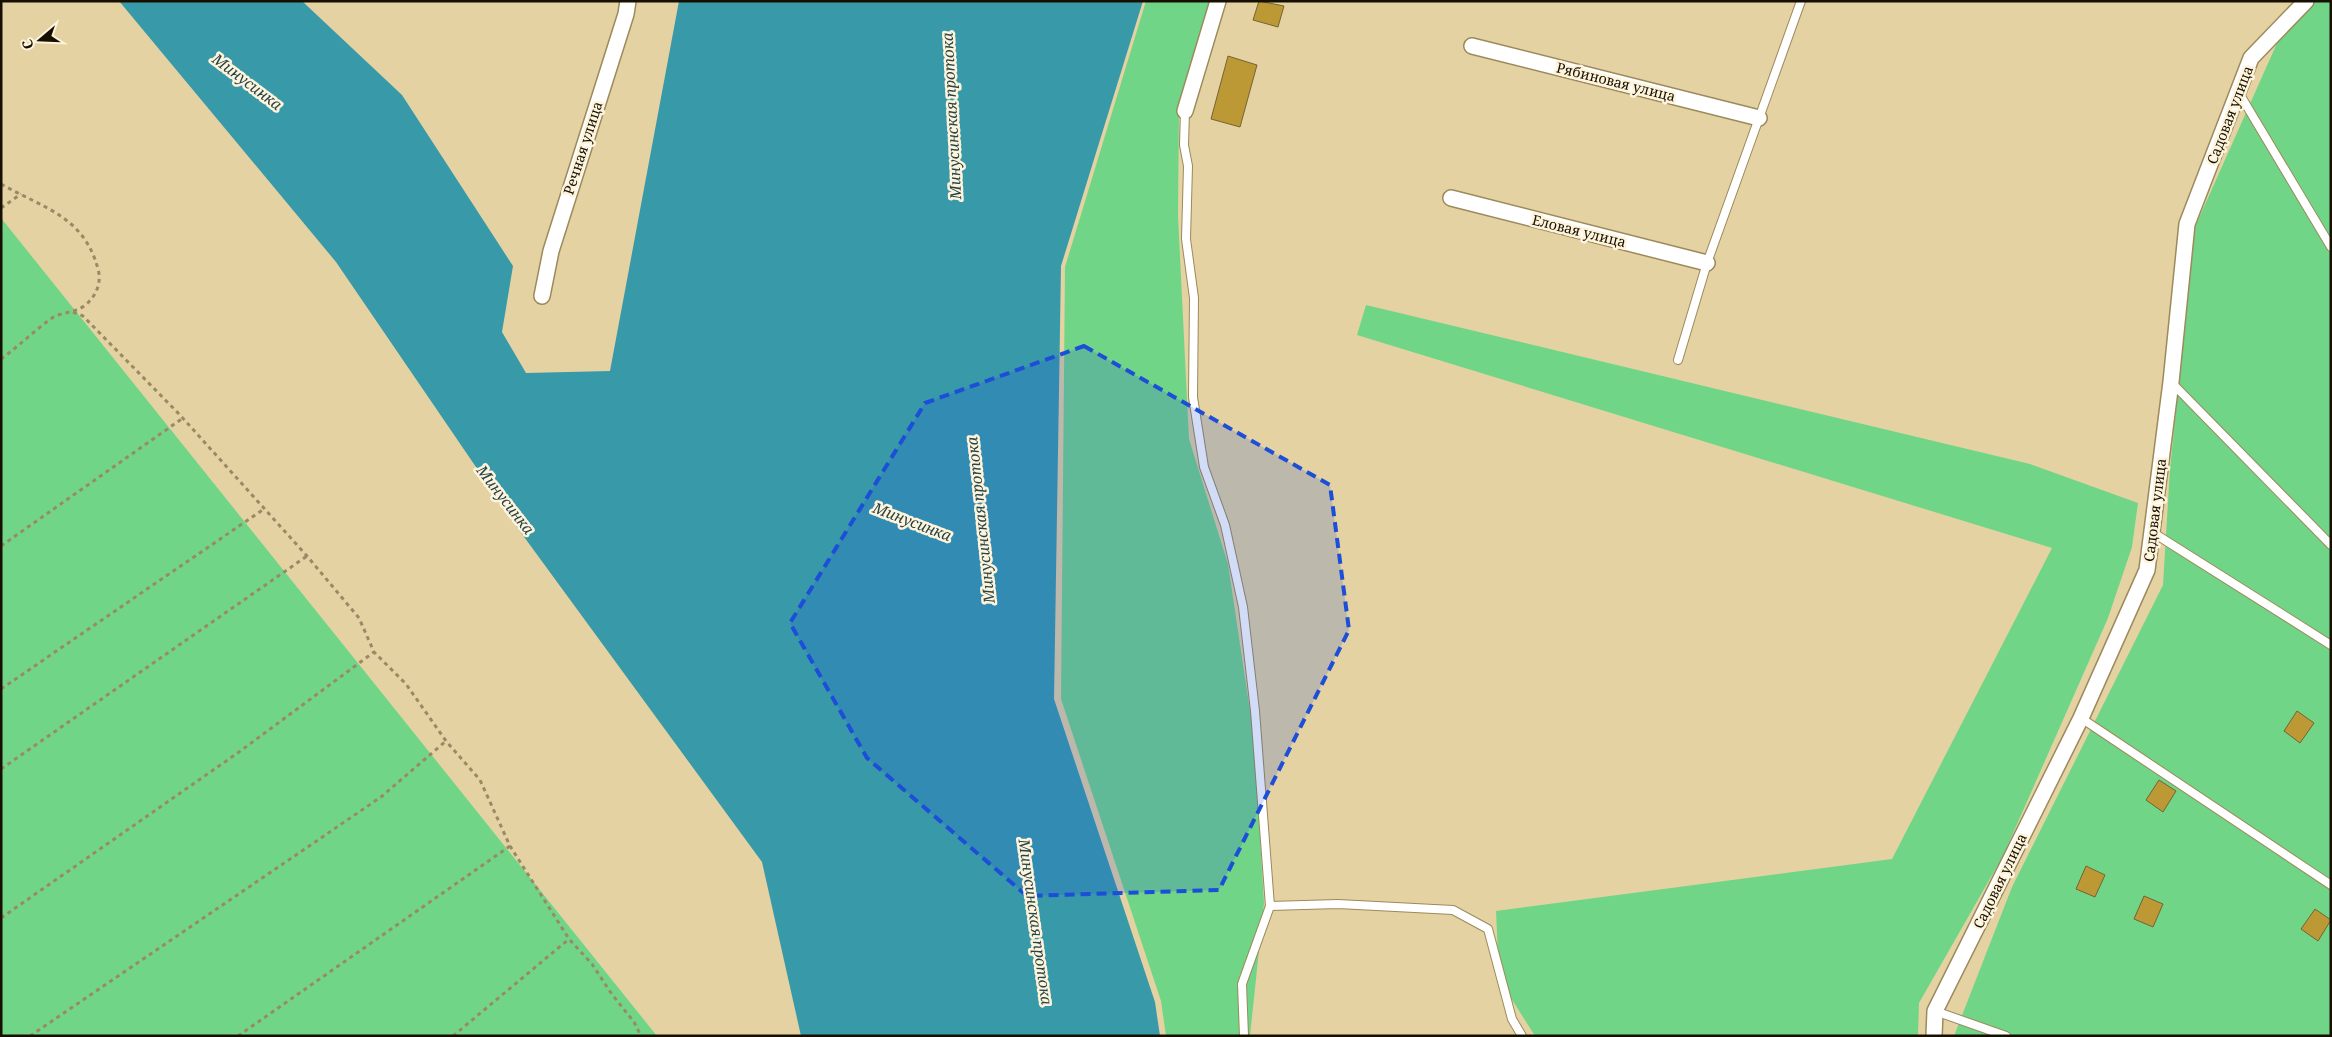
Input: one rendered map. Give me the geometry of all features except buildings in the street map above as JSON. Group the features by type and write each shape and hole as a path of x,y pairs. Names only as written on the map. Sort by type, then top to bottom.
{"street":[{"name":"Речная улица","path":"542,296 550,251 626,14 628,1"},
{"path":"1185,111 1218,1"},
{"name":"Садовая улица","path":"1934,1036 1935,1011 2081,718 2147,570 2171,382 2187,224 2251,58 2306,1"},
{"name":"Рябиновая улица","path":"1472,46 1759,118"},
{"name":"Еловая улица","path":"1451,198 1707,263"}],"lane":[{"path":"1678,360 1707,263 1801,1"},
{"path":"2239,93 2331,247"},
{"path":"1185,111 1184,145 1188,166 1186,239 1194,298 1193,397 1204,466 1225,525 1243,608 1255,711 1270,906 1242,984 1244,1036"},
{"path":"2171,382 2331,545"},
{"path":"2152,532 2331,645"},
{"path":"2081,718 2331,885"},
{"path":"1270,906 1338,904 1453,910 1488,929 1512,1019 1522,1036"},
{"path":"1935,1011 2006,1036"}],"path":[{"path":"1,184 48,206 66,220 86,239 95,257 100,276 94,296 73,312 54,317 1,359"},
{"path":"1,208 22,193"},
{"path":"73,312 83,316 119,350 183,418 307,556 359,618 374,652 406,684 446,741 480,780 510,846 570,939 592,964 611,993 634,1022 641,1036"},
{"path":"1,546 183,418"},
{"path":"1,689 264,509"},
{"path":"1,769 307,556"},
{"path":"1,918 239,752 374,652"},
{"path":"30,1036 381,797 446,741"},
{"path":"238,1036 510,846"},
{"path":"453,1036 570,939"}],"highlighted area":[{"path":"1084,346 1330,485 1349,630 1219,890 1027,896 867,758 790,623 925,403"}],"green space":[{"path":"1146,1 1209,1 1179,109 1178,216 1189,439 1228,564 1254,738 1264,903 1250,1036 1166,1036 1161,1001 1061,699 1065,267"},
{"path":"2302,1 2331,1 2331,1036 1954,1036 2012,887 2163,585 2170,469 2195,227 2294,5"},
{"path":"1,218 657,1036 1,1036"},
{"path":"1366,305 2030,464 2138,503 2132,547 2108,618 2003,856 1919,1003 1918,1036 1535,1036 1499,979 1496,911 1892,859 2052,548 1357,335"}],"water":[{"path":"119,1 302,1 402,95 513,266 502,332 526,373 610,371 679,1 1143,1 1061,266 1054,699 1155,1002 1160,1036 801,1036 762,862 519,530 336,262"}],"water label":[{"name":"Минусинка","path":"247,82"},
{"name":"Минусинская протока","path":"952,116"},
{"name":"Минусинка","path":"505,500"},
{"name":"Минусинская протока","path":"981,520"},
{"name":"Минусинка","path":"912,522"},
{"name":"Минусинская протока","path":"1035,922"}]}
